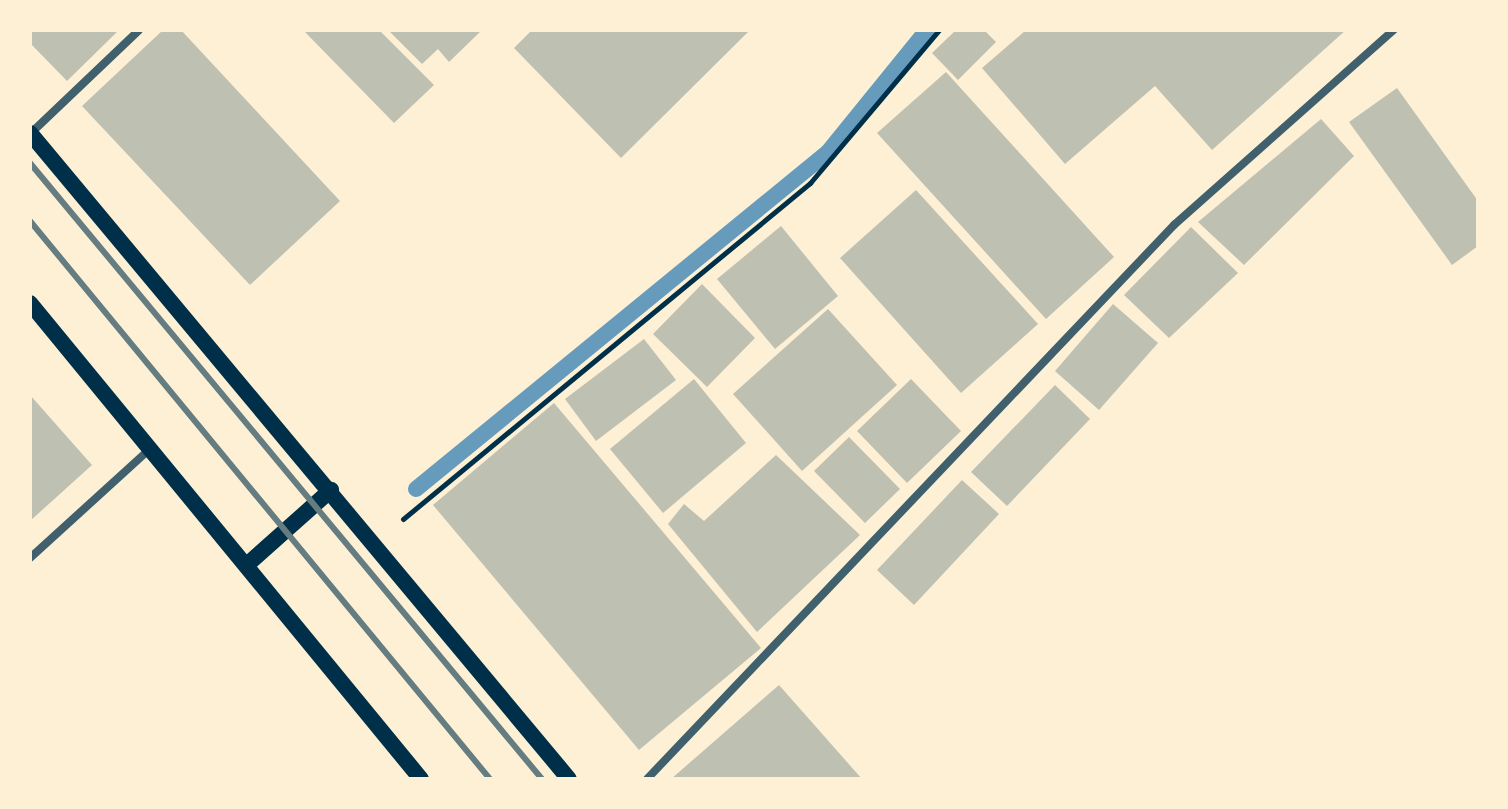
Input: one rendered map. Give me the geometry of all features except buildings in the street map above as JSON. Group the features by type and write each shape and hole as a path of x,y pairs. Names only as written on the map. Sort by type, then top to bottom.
{"main road":[{"path":"30,133 331,490 569,779"},
{"path":"30,303 249,563 421,779"},
{"path":"249,563 331,490"}],"street":[{"path":"30,133 139,30"},
{"path":"647,779 1174,225 1394,30"},
{"path":"30,558 151,447"}],"path":[{"path":"403,519 810,183 939,30"}],"waterway":[{"path":"416,489 828,152 927,30"}],"railway":[{"path":"30,163 542,779"},
{"path":"30,221 490,779"}]}
